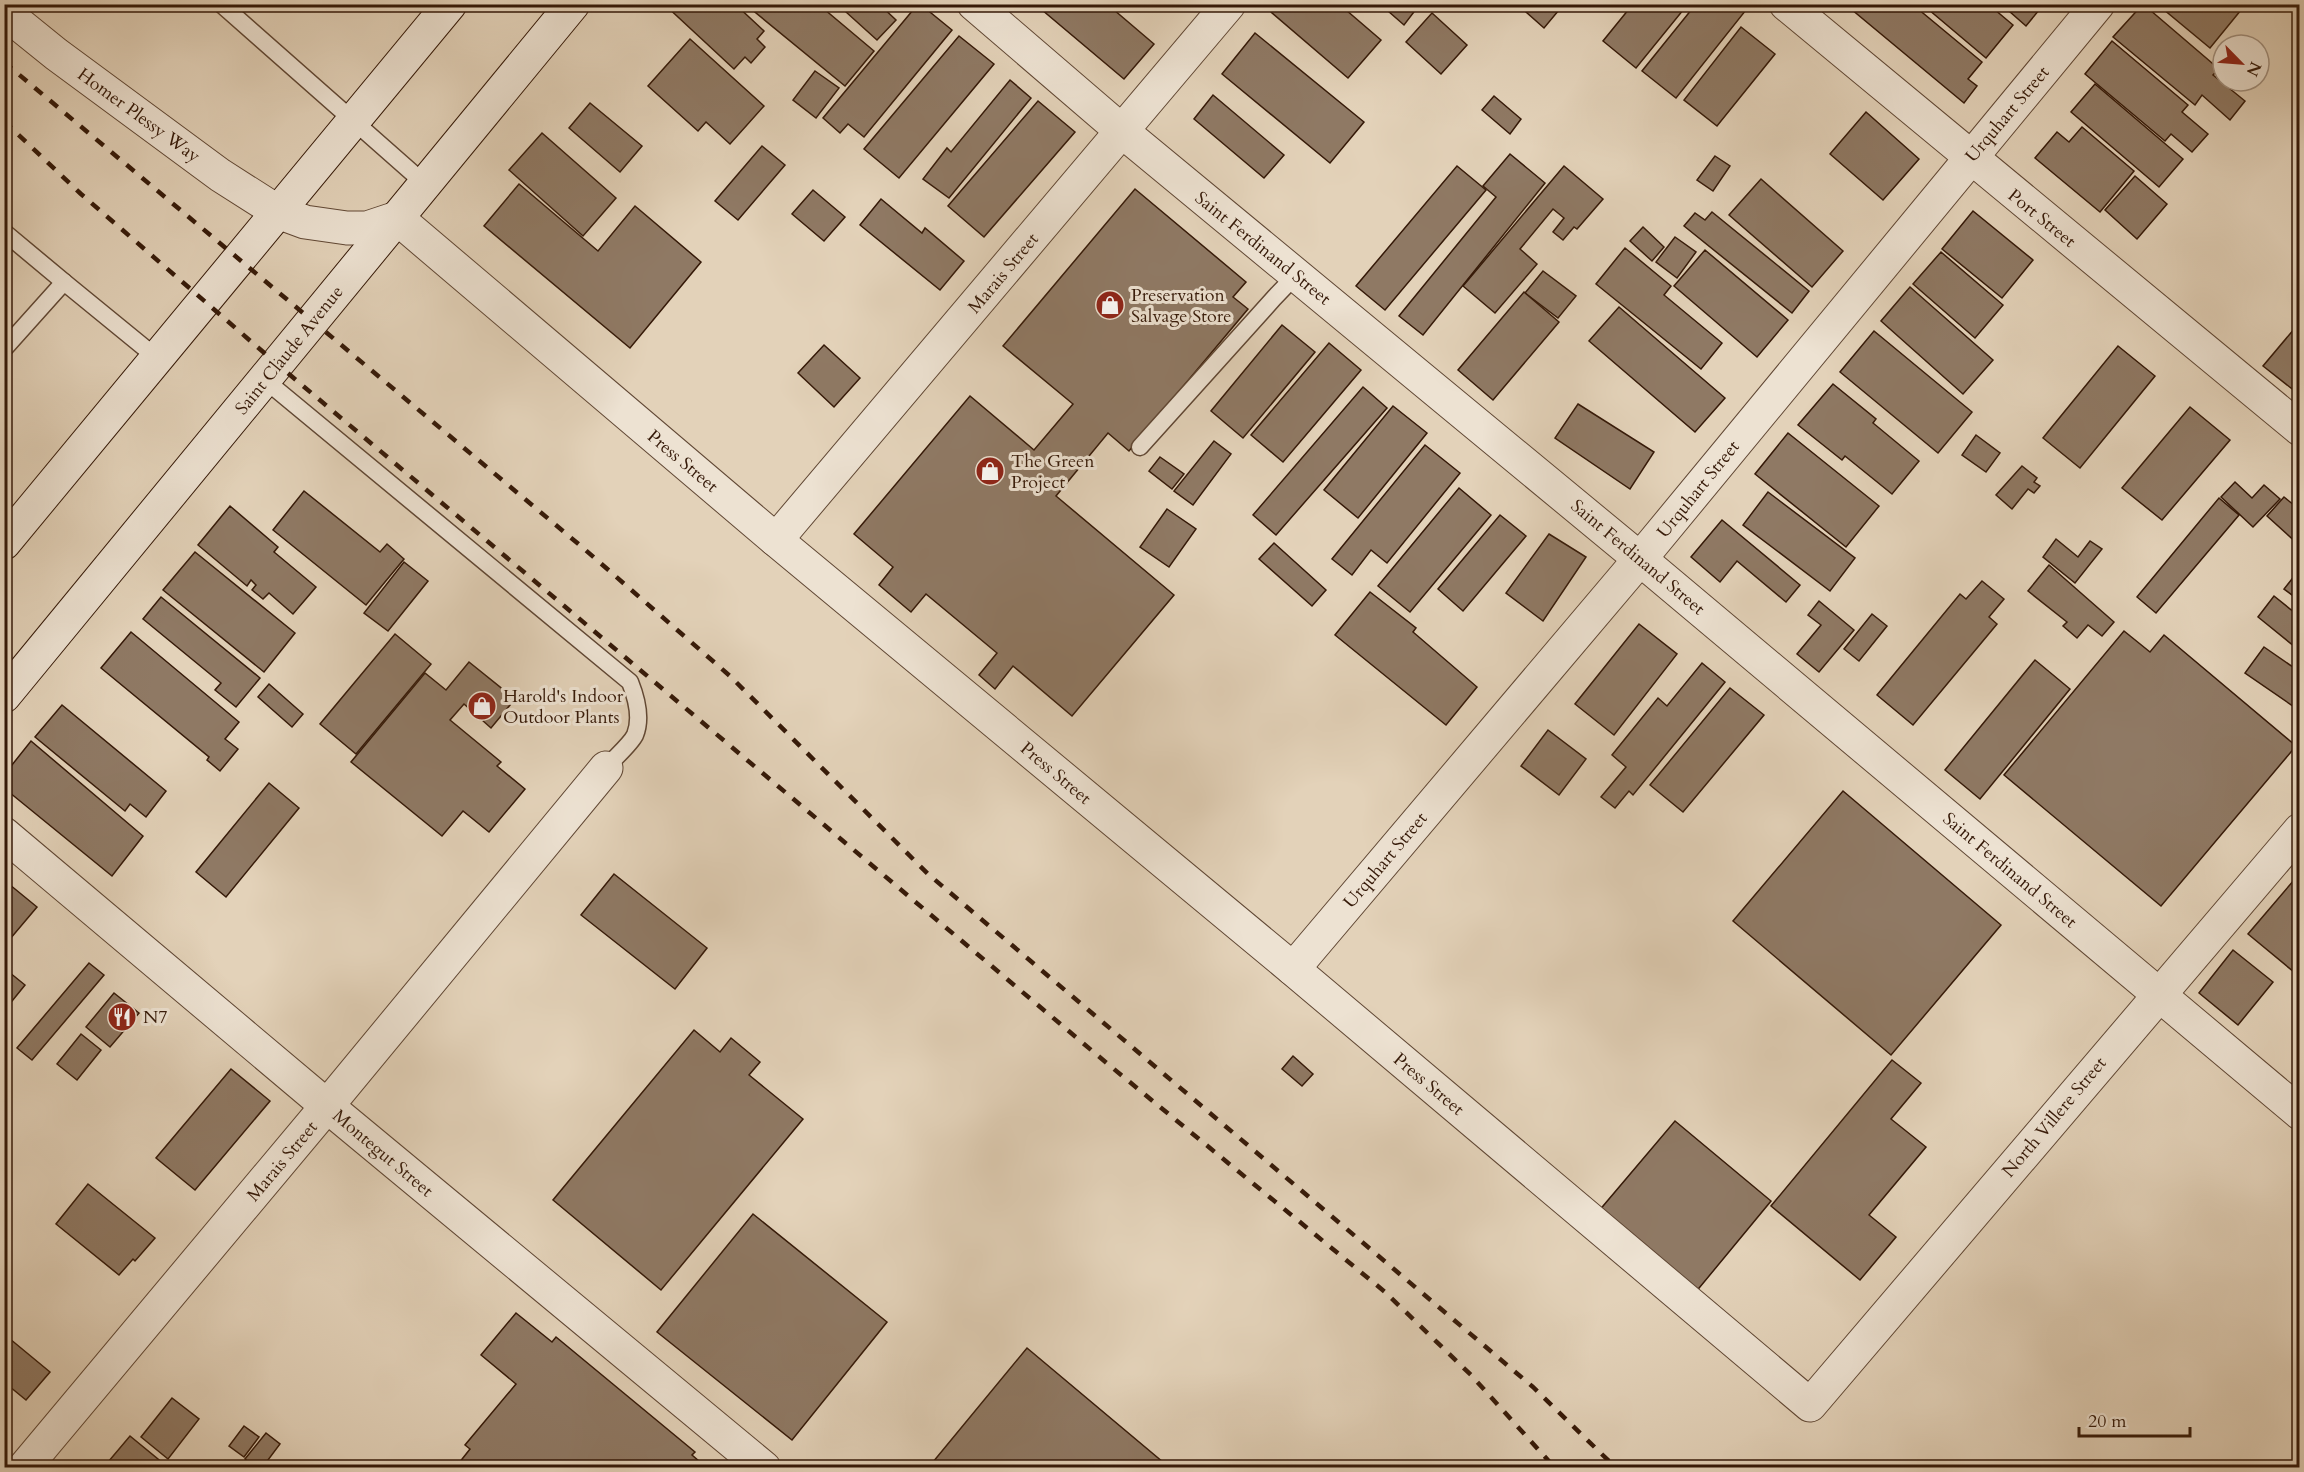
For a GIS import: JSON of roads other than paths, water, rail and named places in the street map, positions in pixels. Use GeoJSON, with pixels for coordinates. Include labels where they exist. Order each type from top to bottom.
{"type":"FeatureCollection","features":[{"type":"Feature","properties":{"kind":"street"},"geometry":{"type":"LineString","coordinates":[[4,543],[450,4]]}},
{"type":"Feature","properties":{"kind":"street","name":"Saint Claude Avenue"},"geometry":{"type":"LineString","coordinates":[[4,696],[573,4]]}},
{"type":"Feature","properties":{"kind":"street","name":"Saint Ferdinand Street"},"geometry":{"type":"LineString","coordinates":[[974,4],[1123,132],[1640,559],[2300,1113]]}},
{"type":"Feature","properties":{"kind":"street","name":"Marais Street"},"geometry":{"type":"LineString","coordinates":[[776,540],[1229,4]]}},
{"type":"Feature","properties":{"kind":"street","name":"Port Street"},"geometry":{"type":"LineString","coordinates":[[1786,4],[2300,429]]}},
{"type":"Feature","properties":{"kind":"street","name":"Urquhart Street"},"geometry":{"type":"LineString","coordinates":[[1293,969],[1640,559],[2098,4]]}},
{"type":"Feature","properties":{"kind":"street","name":"Homer Plessy Way"},"geometry":{"type":"LineString","coordinates":[[15,12],[56,54],[220,175],[278,212]]}},
{"type":"Feature","properties":{"kind":"street"},"geometry":{"type":"LineString","coordinates":[[278,212],[305,222],[346,228],[367,228],[397,218]]}},
{"type":"Feature","properties":{"kind":"street","name":"Press Street"},"geometry":{"type":"LineString","coordinates":[[397,218],[776,540],[1293,969],[1810,1405]]}},
{"type":"Feature","properties":{"kind":"street","name":"Marais Street"},"geometry":{"type":"LineString","coordinates":[[24,1467],[327,1106],[606,768]]}},
{"type":"Feature","properties":{"kind":"street","name":"North Villere Street"},"geometry":{"type":"LineString","coordinates":[[1810,1405],[2300,830]]}},
{"type":"Feature","properties":{"kind":"street","name":"Montegut Street"},"geometry":{"type":"LineString","coordinates":[[4,834],[327,1106],[764,1467]]}},
{"type":"Feature","properties":{"kind":"lane"},"geometry":{"type":"LineString","coordinates":[[221,4],[425,184]]}},
{"type":"Feature","properties":{"kind":"lane"},"geometry":{"type":"LineString","coordinates":[[4,232],[157,358]]}},
{"type":"Feature","properties":{"kind":"lane"},"geometry":{"type":"LineString","coordinates":[[1140,447],[1296,275]]}},
{"type":"Feature","properties":{"kind":"lane"},"geometry":{"type":"LineString","coordinates":[[4,349],[64,282]]}},
{"type":"Feature","properties":{"kind":"lane"},"geometry":{"type":"LineString","coordinates":[[265,380],[630,682],[637,699],[638,719],[635,735],[606,768]]}},
{"type":"Feature","properties":{"kind":"railway"},"geometry":{"type":"LineString","coordinates":[[4,62],[582,547],[730,676],[928,874],[1533,1387],[1616,1468]]}},
{"type":"Feature","properties":{"kind":"railway"},"geometry":{"type":"LineString","coordinates":[[4,121],[81,194],[277,364],[1109,1065],[1385,1292],[1471,1375],[1555,1468]]}},
{"type":"Feature","properties":{"kind":"place","name":"Preservation Salvage Store"},"geometry":{"type":"Point","coordinates":[1110,305]}},
{"type":"Feature","properties":{"kind":"place","name":"The Green Project"},"geometry":{"type":"Point","coordinates":[990,471]}},
{"type":"Feature","properties":{"kind":"place","name":"Harold's Indoor Outdoor Plants"},"geometry":{"type":"Point","coordinates":[482,706]}},
{"type":"Feature","properties":{"kind":"place","name":"N7"},"geometry":{"type":"Point","coordinates":[122,1017]}}]}
